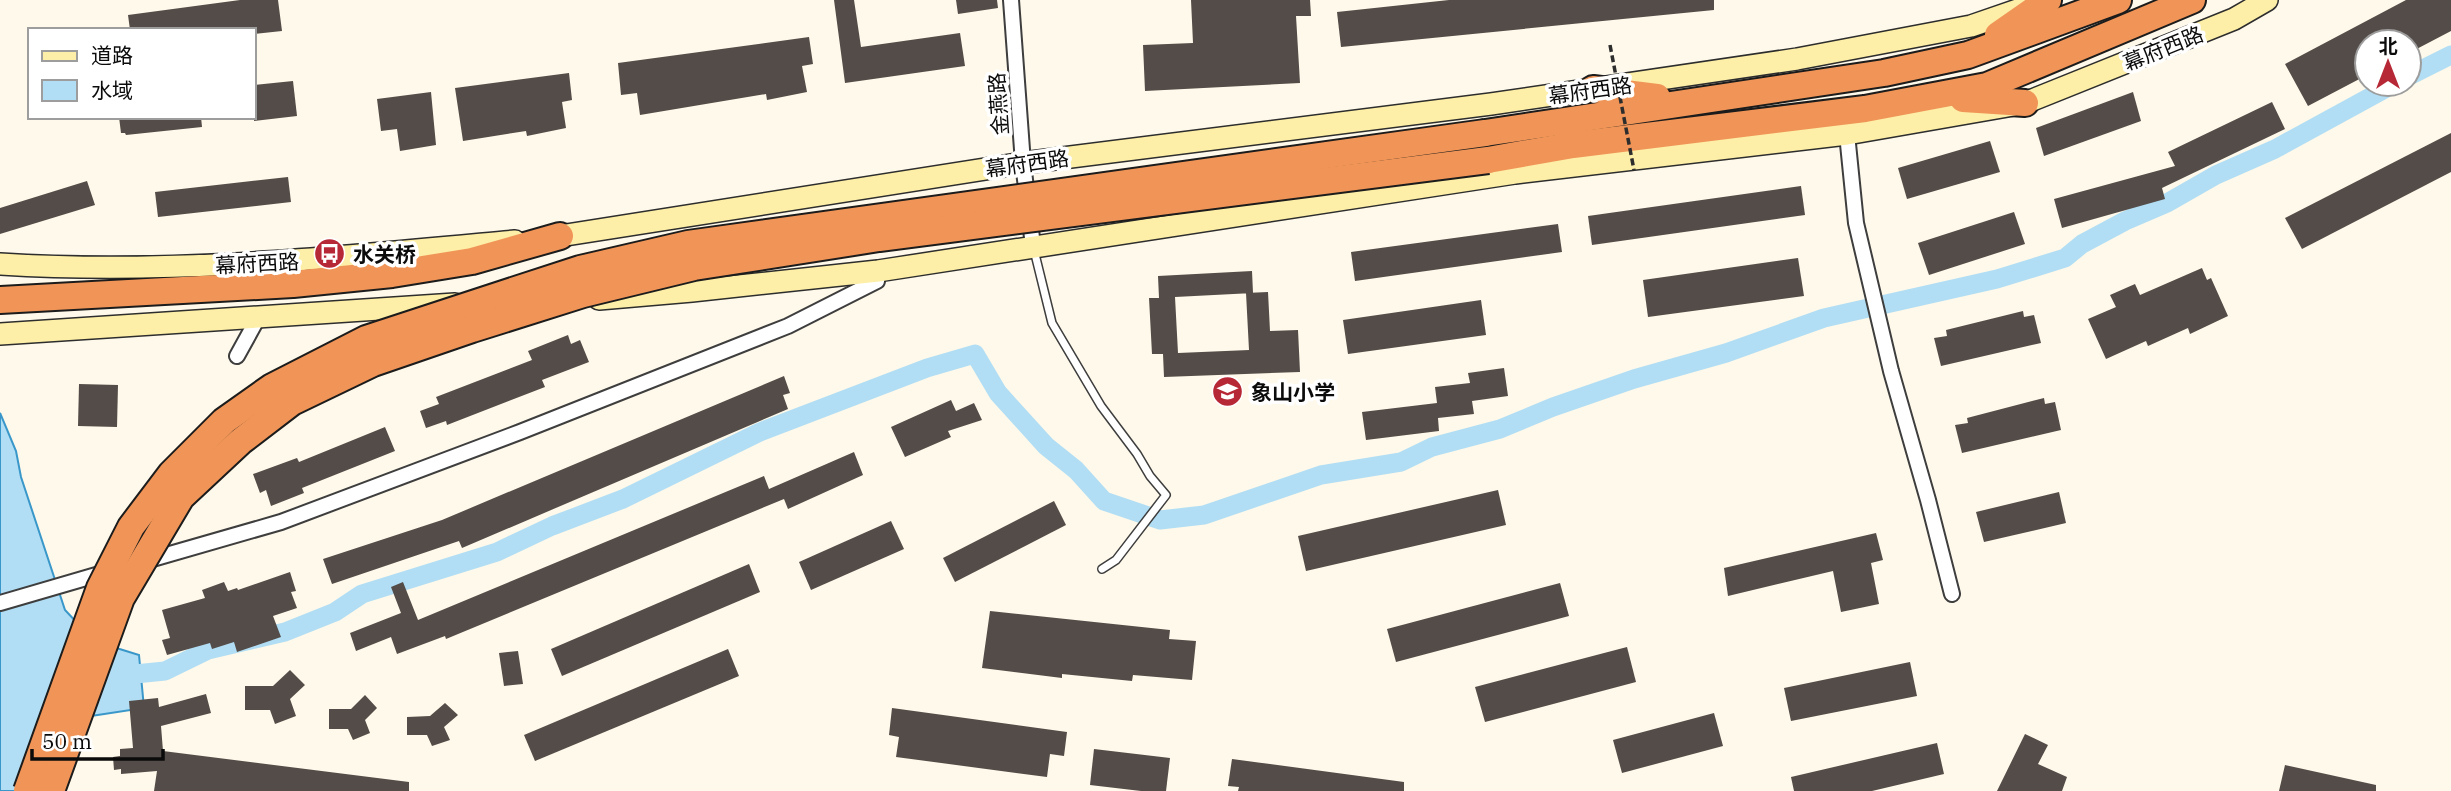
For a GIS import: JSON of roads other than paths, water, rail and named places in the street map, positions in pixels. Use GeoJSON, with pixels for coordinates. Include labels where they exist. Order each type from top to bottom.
{"type":"FeatureCollection","features":[{"type":"Feature","properties":{"kind":"highway"},"geometry":{"type":"LineString","coordinates":[[1968,55],[2048,0]]}},
{"type":"Feature","properties":{"kind":"highway","name":"幕府西路"},"geometry":{"type":"LineString","coordinates":[[27,791],[100,588],[131,527],[171,474],[224,421],[272,387],[366,339],[580,269],[688,244],[1485,133],[1884,74],[1968,55],[2118,0]]}},
{"type":"Feature","properties":{"kind":"highway","name":"幕府西路"},"geometry":{"type":"LineString","coordinates":[[51,791],[121,598],[181,498],[240,441],[292,402],[373,363],[583,294],[694,267],[879,238],[1489,160],[1573,145],[1865,109],[1987,86],[2192,0]]}},
{"type":"Feature","properties":{"kind":"highway"},"geometry":{"type":"LineString","coordinates":[[1593,89],[1690,101]]}},
{"type":"Feature","properties":{"kind":"highway"},"geometry":{"type":"LineString","coordinates":[[1930,96],[2025,103]]}},
{"type":"Feature","properties":{"kind":"highway"},"geometry":{"type":"LineString","coordinates":[[1521,172],[1573,145]]}},
{"type":"Feature","properties":{"kind":"highway"},"geometry":{"type":"LineString","coordinates":[[0,300],[293,284],[392,274],[472,261],[559,236]]}},
{"type":"Feature","properties":{"kind":"main road","name":"幕府西路"},"geometry":{"type":"LineString","coordinates":[[0,264],[75,268],[289,262],[559,236],[1023,163],[1797,60],[1971,26],[2048,0]]}},
{"type":"Feature","properties":{"kind":"main road","name":"幕府西路"},"geometry":{"type":"LineString","coordinates":[[1,334],[452,304],[583,300],[778,282],[878,271],[1521,172],[1847,134],[2025,103],[2234,19],[2267,0]]}},
{"type":"Feature","properties":{"kind":"main road"},"geometry":{"type":"LineString","coordinates":[[1135,149],[1119,180],[1121,197],[1132,215],[1152,228]]}},
{"type":"Feature","properties":{"kind":"main road"},"geometry":{"type":"LineString","coordinates":[[914,180],[931,192],[934,209],[921,225]]}},
{"type":"Feature","properties":{"kind":"main road"},"geometry":{"type":"LineString","coordinates":[[778,282],[804,258],[858,235],[1029,210]]}},
{"type":"Feature","properties":{"kind":"street","name":"金燕路"},"geometry":{"type":"LineString","coordinates":[[1011,0],[1023,163],[1033,246]]}},
{"type":"Feature","properties":{"kind":"street"},"geometry":{"type":"LineString","coordinates":[[1847,134],[1856,223],[1884,343],[1952,594]]}},
{"type":"Feature","properties":{"kind":"street"},"geometry":{"type":"LineString","coordinates":[[0,603],[281,522],[520,432],[788,326],[877,281],[878,271]]}},
{"type":"Feature","properties":{"kind":"street"},"geometry":{"type":"LineString","coordinates":[[237,356],[259,316]]}},
{"type":"Feature","properties":{"kind":"lane"},"geometry":{"type":"LineString","coordinates":[[1033,246],[1052,323],[1101,406],[1166,495],[1116,560],[1102,569]]}},
{"type":"Feature","properties":{"kind":"water"},"geometry":{"type":"Polygon","coordinates":[[[0,413],[16,451],[21,477],[65,610],[94,641],[139,655],[144,708],[52,722],[28,791],[0,791],[0,413]]]}},
{"type":"Feature","properties":{"kind":"waterway"},"geometry":{"type":"LineString","coordinates":[[2423,69],[2451,55]]}},
{"type":"Feature","properties":{"kind":"waterway"},"geometry":{"type":"LineString","coordinates":[[115,676],[165,671],[208,650],[285,632],[335,612],[362,594],[497,552],[552,526],[623,499],[760,432],[927,368],[975,354],[998,393],[1046,446],[1076,470],[1104,501],[1160,520],[1204,515],[1321,475],[1401,462],[1432,447],[1500,429],[1634,379],[1726,353],[1824,318],[1997,279],[2065,258],[2082,244],[2125,221],[2275,149],[2368,98]]}},
{"type":"Feature","properties":{"kind":"place","name":"水关桥"},"geometry":{"type":"Point","coordinates":[330,254]}},
{"type":"Feature","properties":{"kind":"place","name":"象山小学"},"geometry":{"type":"Point","coordinates":[1228,392]}}]}
